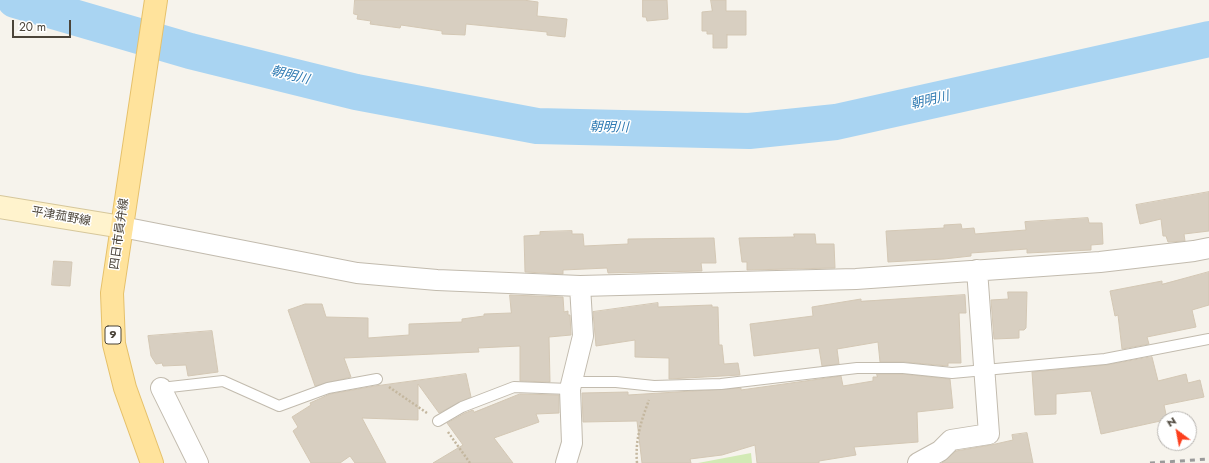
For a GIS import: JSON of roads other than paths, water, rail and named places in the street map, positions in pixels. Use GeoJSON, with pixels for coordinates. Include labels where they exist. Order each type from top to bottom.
{"type":"FeatureCollection","features":[{"type":"Feature","properties":{"kind":"main road","name":"四日市員弁線"},"geometry":{"type":"LineString","coordinates":[[152,463],[125,388],[114,344],[112,293],[156,0]]}},
{"type":"Feature","properties":{"kind":"main road","name":"平津菰野線"},"geometry":{"type":"LineString","coordinates":[[0,207],[122,228]]}},
{"type":"Feature","properties":{"kind":"street"},"geometry":{"type":"LineString","coordinates":[[122,228],[357,273],[437,280],[580,286],[856,279],[1100,262],[1194,252],[1209,248]]}},
{"type":"Feature","properties":{"kind":"street"},"geometry":{"type":"LineString","coordinates":[[918,463],[940,451],[951,440],[989,434],[977,270]]}},
{"type":"Feature","properties":{"kind":"street"},"geometry":{"type":"LineString","coordinates":[[566,463],[572,443],[570,386],[583,336],[580,286]]}},
{"type":"Feature","properties":{"kind":"street"},"geometry":{"type":"LineString","coordinates":[[161,388],[198,463]]}},
{"type":"Feature","properties":{"kind":"lane"},"geometry":{"type":"LineString","coordinates":[[438,421],[462,406],[514,387],[570,386],[616,382],[654,386],[721,384],[856,368],[903,368],[952,373],[1105,359],[1209,339]]}},
{"type":"Feature","properties":{"kind":"lane"},"geometry":{"type":"LineString","coordinates":[[161,388],[223,381],[279,406],[328,388],[377,379]]}},
{"type":"Feature","properties":{"kind":"waterway","name":"朝明川"},"geometry":{"type":"LineString","coordinates":[[15,0],[190,51],[356,92],[537,126],[749,131],[836,122],[1209,39]]}},
{"type":"Feature","properties":{"kind":"railway"},"geometry":{"type":"LineString","coordinates":[[1150,463],[1209,459]]}}]}
